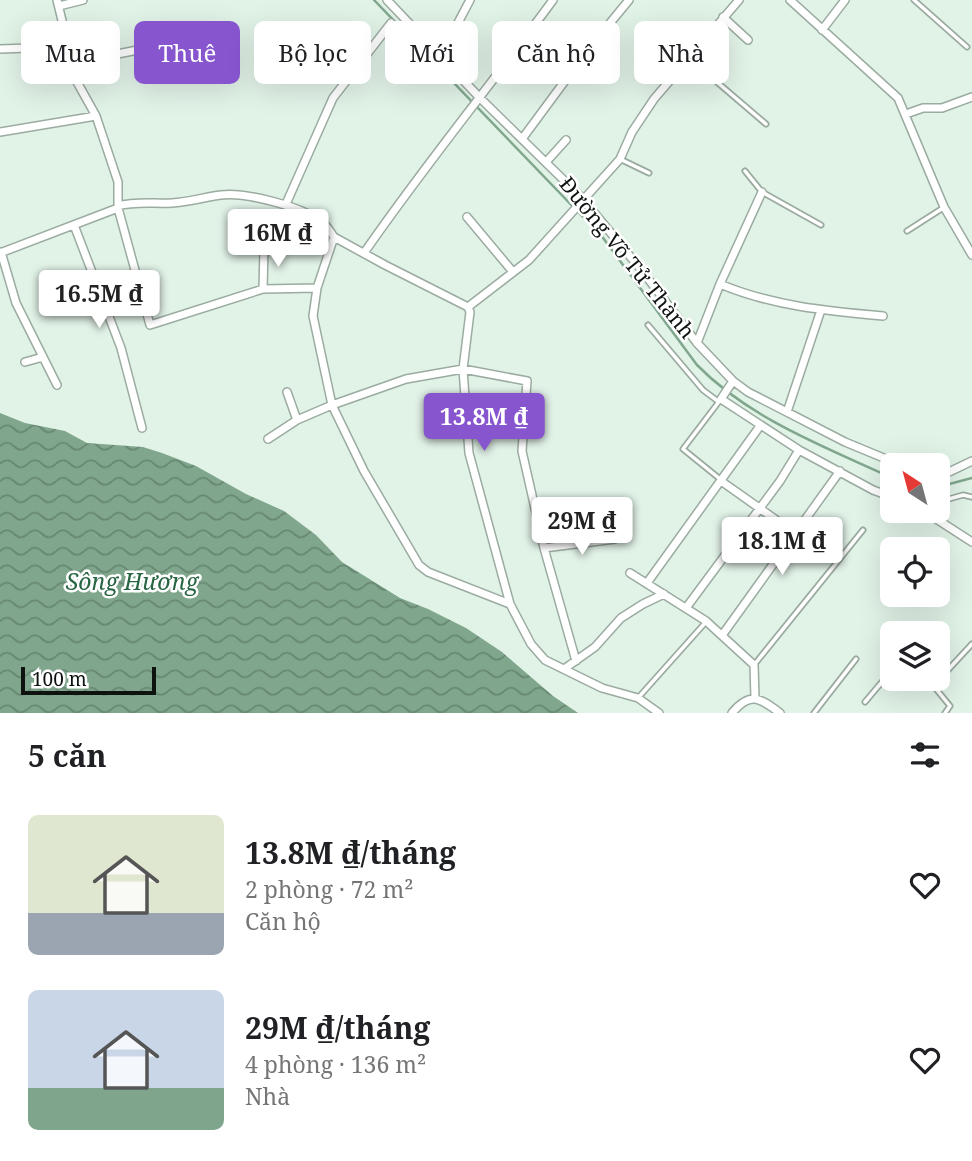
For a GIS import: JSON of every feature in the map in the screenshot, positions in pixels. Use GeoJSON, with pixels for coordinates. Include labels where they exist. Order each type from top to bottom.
{"type":"FeatureCollection","features":[{"type":"Feature","properties":{"kind":"street"},"geometry":{"type":"LineString","coordinates":[[62,21],[58,3],[83,0]]}},
{"type":"Feature","properties":{"kind":"street","name":"Đường Võ Tử Thành"},"geometry":{"type":"LineString","coordinates":[[387,0],[407,21]]}},
{"type":"Feature","properties":{"kind":"street"},"geometry":{"type":"LineString","coordinates":[[396,9],[401,0]]}},
{"type":"Feature","properties":{"kind":"street"},"geometry":{"type":"LineString","coordinates":[[459,21],[470,0]]}},
{"type":"Feature","properties":{"kind":"street"},"geometry":{"type":"LineString","coordinates":[[364,253],[418,176],[480,100],[553,0]]}},
{"type":"Feature","properties":{"kind":"street"},"geometry":{"type":"LineString","coordinates":[[522,139],[587,51],[629,0]]}},
{"type":"Feature","properties":{"kind":"street"},"geometry":{"type":"LineString","coordinates":[[720,21],[738,0]]}},
{"type":"Feature","properties":{"kind":"street"},"geometry":{"type":"LineString","coordinates":[[790,0],[898,98],[944,208],[972,255]]}},
{"type":"Feature","properties":{"kind":"street"},"geometry":{"type":"LineString","coordinates":[[822,30],[845,0]]}},
{"type":"Feature","properties":{"kind":"street"},"geometry":{"type":"LineString","coordinates":[[723,17],[748,40]]}},
{"type":"Feature","properties":{"kind":"street"},"geometry":{"type":"LineString","coordinates":[[286,204],[333,98],[385,31]]}},
{"type":"Feature","properties":{"kind":"street"},"geometry":{"type":"LineString","coordinates":[[0,49],[21,48]]}},
{"type":"Feature","properties":{"kind":"street"},"geometry":{"type":"LineString","coordinates":[[79,84],[96,116],[118,182],[118,207],[150,325],[263,289],[317,288]]}},
{"type":"Feature","properties":{"kind":"street","name":"Đường Võ Tử Thành"},"geometry":{"type":"LineString","coordinates":[[465,84],[547,161],[643,272],[697,343],[733,381],[845,442],[880,456]]}},
{"type":"Feature","properties":{"kind":"street"},"geometry":{"type":"LineString","coordinates":[[468,307],[528,260],[620,159],[632,132],[666,84]]}},
{"type":"Feature","properties":{"kind":"street"},"geometry":{"type":"LineString","coordinates":[[906,114],[923,108],[942,108],[972,97]]}},
{"type":"Feature","properties":{"kind":"street"},"geometry":{"type":"LineString","coordinates":[[0,132],[96,116]]}},
{"type":"Feature","properties":{"kind":"street"},"geometry":{"type":"LineString","coordinates":[[547,161],[566,140]]}},
{"type":"Feature","properties":{"kind":"street"},"geometry":{"type":"LineString","coordinates":[[697,343],[720,284],[762,192]]}},
{"type":"Feature","properties":{"kind":"street"},"geometry":{"type":"LineString","coordinates":[[57,385],[16,303],[1,253],[129,203],[176,202],[224,194],[286,204],[325,224],[334,237],[468,307],[470,312],[463,369],[469,453],[510,604],[536,651],[545,660],[602,688],[638,698],[659,713]]}},
{"type":"Feature","properties":{"kind":"street"},"geometry":{"type":"LineString","coordinates":[[467,217],[513,272]]}},
{"type":"Feature","properties":{"kind":"street"},"geometry":{"type":"LineString","coordinates":[[74,225],[121,348],[142,428]]}},
{"type":"Feature","properties":{"kind":"street"},"geometry":{"type":"LineString","coordinates":[[334,237],[317,288],[313,316],[332,405],[364,471],[423,569],[510,604]]}},
{"type":"Feature","properties":{"kind":"street"},"geometry":{"type":"LineString","coordinates":[[263,289],[264,249]]}},
{"type":"Feature","properties":{"kind":"street"},"geometry":{"type":"LineString","coordinates":[[720,284],[748,296],[821,310],[883,316]]}},
{"type":"Feature","properties":{"kind":"street"},"geometry":{"type":"LineString","coordinates":[[787,412],[821,310]]}},
{"type":"Feature","properties":{"kind":"street"},"geometry":{"type":"LineString","coordinates":[[25,362],[43,357]]}},
{"type":"Feature","properties":{"kind":"street"},"geometry":{"type":"LineString","coordinates":[[268,439],[297,420],[406,379],[463,369],[527,381],[522,452],[544,548],[576,661]]}},
{"type":"Feature","properties":{"kind":"street"},"geometry":{"type":"LineString","coordinates":[[733,381],[720,401],[799,450],[880,492]]}},
{"type":"Feature","properties":{"kind":"street"},"geometry":{"type":"LineString","coordinates":[[287,392],[297,420]]}},
{"type":"Feature","properties":{"kind":"street"},"geometry":{"type":"LineString","coordinates":[[646,583],[760,426]]}},
{"type":"Feature","properties":{"kind":"street"},"geometry":{"type":"LineString","coordinates":[[686,608],[799,450]]}},
{"type":"Feature","properties":{"kind":"street"},"geometry":{"type":"LineString","coordinates":[[950,472],[972,461]]}},
{"type":"Feature","properties":{"kind":"street"},"geometry":{"type":"LineString","coordinates":[[723,634],[840,471]]}},
{"type":"Feature","properties":{"kind":"street"},"geometry":{"type":"LineString","coordinates":[[721,481],[796,534]]}},
{"type":"Feature","properties":{"kind":"street"},"geometry":{"type":"LineString","coordinates":[[943,523],[972,542]]}},
{"type":"Feature","properties":{"kind":"street"},"geometry":{"type":"LineString","coordinates":[[544,548],[615,539]]}},
{"type":"Feature","properties":{"kind":"street"},"geometry":{"type":"LineString","coordinates":[[631,573],[706,621],[754,665],[755,698]]}},
{"type":"Feature","properties":{"kind":"street"},"geometry":{"type":"LineString","coordinates":[[564,669],[595,647],[621,618],[664,594]]}},
{"type":"Feature","properties":{"kind":"street"},"geometry":{"type":"LineString","coordinates":[[732,713],[745,700],[755,698],[766,702],[780,713]]}},
{"type":"Feature","properties":{"kind":"lane"},"geometry":{"type":"LineString","coordinates":[[914,0],[967,47]]}},
{"type":"Feature","properties":{"kind":"lane"},"geometry":{"type":"LineString","coordinates":[[719,84],[766,124]]}},
{"type":"Feature","properties":{"kind":"lane"},"geometry":{"type":"LineString","coordinates":[[620,159],[649,173]]}},
{"type":"Feature","properties":{"kind":"lane"},"geometry":{"type":"LineString","coordinates":[[745,172],[762,192],[821,225]]}},
{"type":"Feature","properties":{"kind":"lane"},"geometry":{"type":"LineString","coordinates":[[907,231],[944,208]]}},
{"type":"Feature","properties":{"kind":"lane"},"geometry":{"type":"LineString","coordinates":[[648,325],[703,390],[720,401],[682,449],[721,481]]}},
{"type":"Feature","properties":{"kind":"lane"},"geometry":{"type":"LineString","coordinates":[[950,499],[963,495],[972,497]]}},
{"type":"Feature","properties":{"kind":"lane"},"geometry":{"type":"LineString","coordinates":[[754,665],[863,530]]}},
{"type":"Feature","properties":{"kind":"lane"},"geometry":{"type":"LineString","coordinates":[[796,534],[838,561]]}},
{"type":"Feature","properties":{"kind":"lane"},"geometry":{"type":"LineString","coordinates":[[638,698],[706,621]]}},
{"type":"Feature","properties":{"kind":"lane"},"geometry":{"type":"LineString","coordinates":[[950,668],[972,644]]}},
{"type":"Feature","properties":{"kind":"lane"},"geometry":{"type":"LineString","coordinates":[[814,713],[856,659]]}},
{"type":"Feature","properties":{"kind":"lane"},"geometry":{"type":"LineString","coordinates":[[865,702],[880,684]]}},
{"type":"Feature","properties":{"kind":"lane"},"geometry":{"type":"LineString","coordinates":[[939,691],[950,706],[947,712]]}},
{"type":"Feature","properties":{"kind":"water","name":"Sông Hương"},"geometry":{"type":"Polygon","coordinates":[[[0,413],[25,423],[65,431],[87,443],[143,447],[162,453],[196,466],[246,494],[284,511],[316,535],[342,562],[400,598],[466,628],[502,652],[553,696],[578,713],[0,713],[0,413]]]}},
{"type":"Feature","properties":{"kind":"waterway"},"geometry":{"type":"LineString","coordinates":[[374,0],[595,227],[697,365],[740,401],[764,416],[880,473]]}},
{"type":"Feature","properties":{"kind":"waterway"},"geometry":{"type":"LineString","coordinates":[[950,484],[972,478]]}}]}
